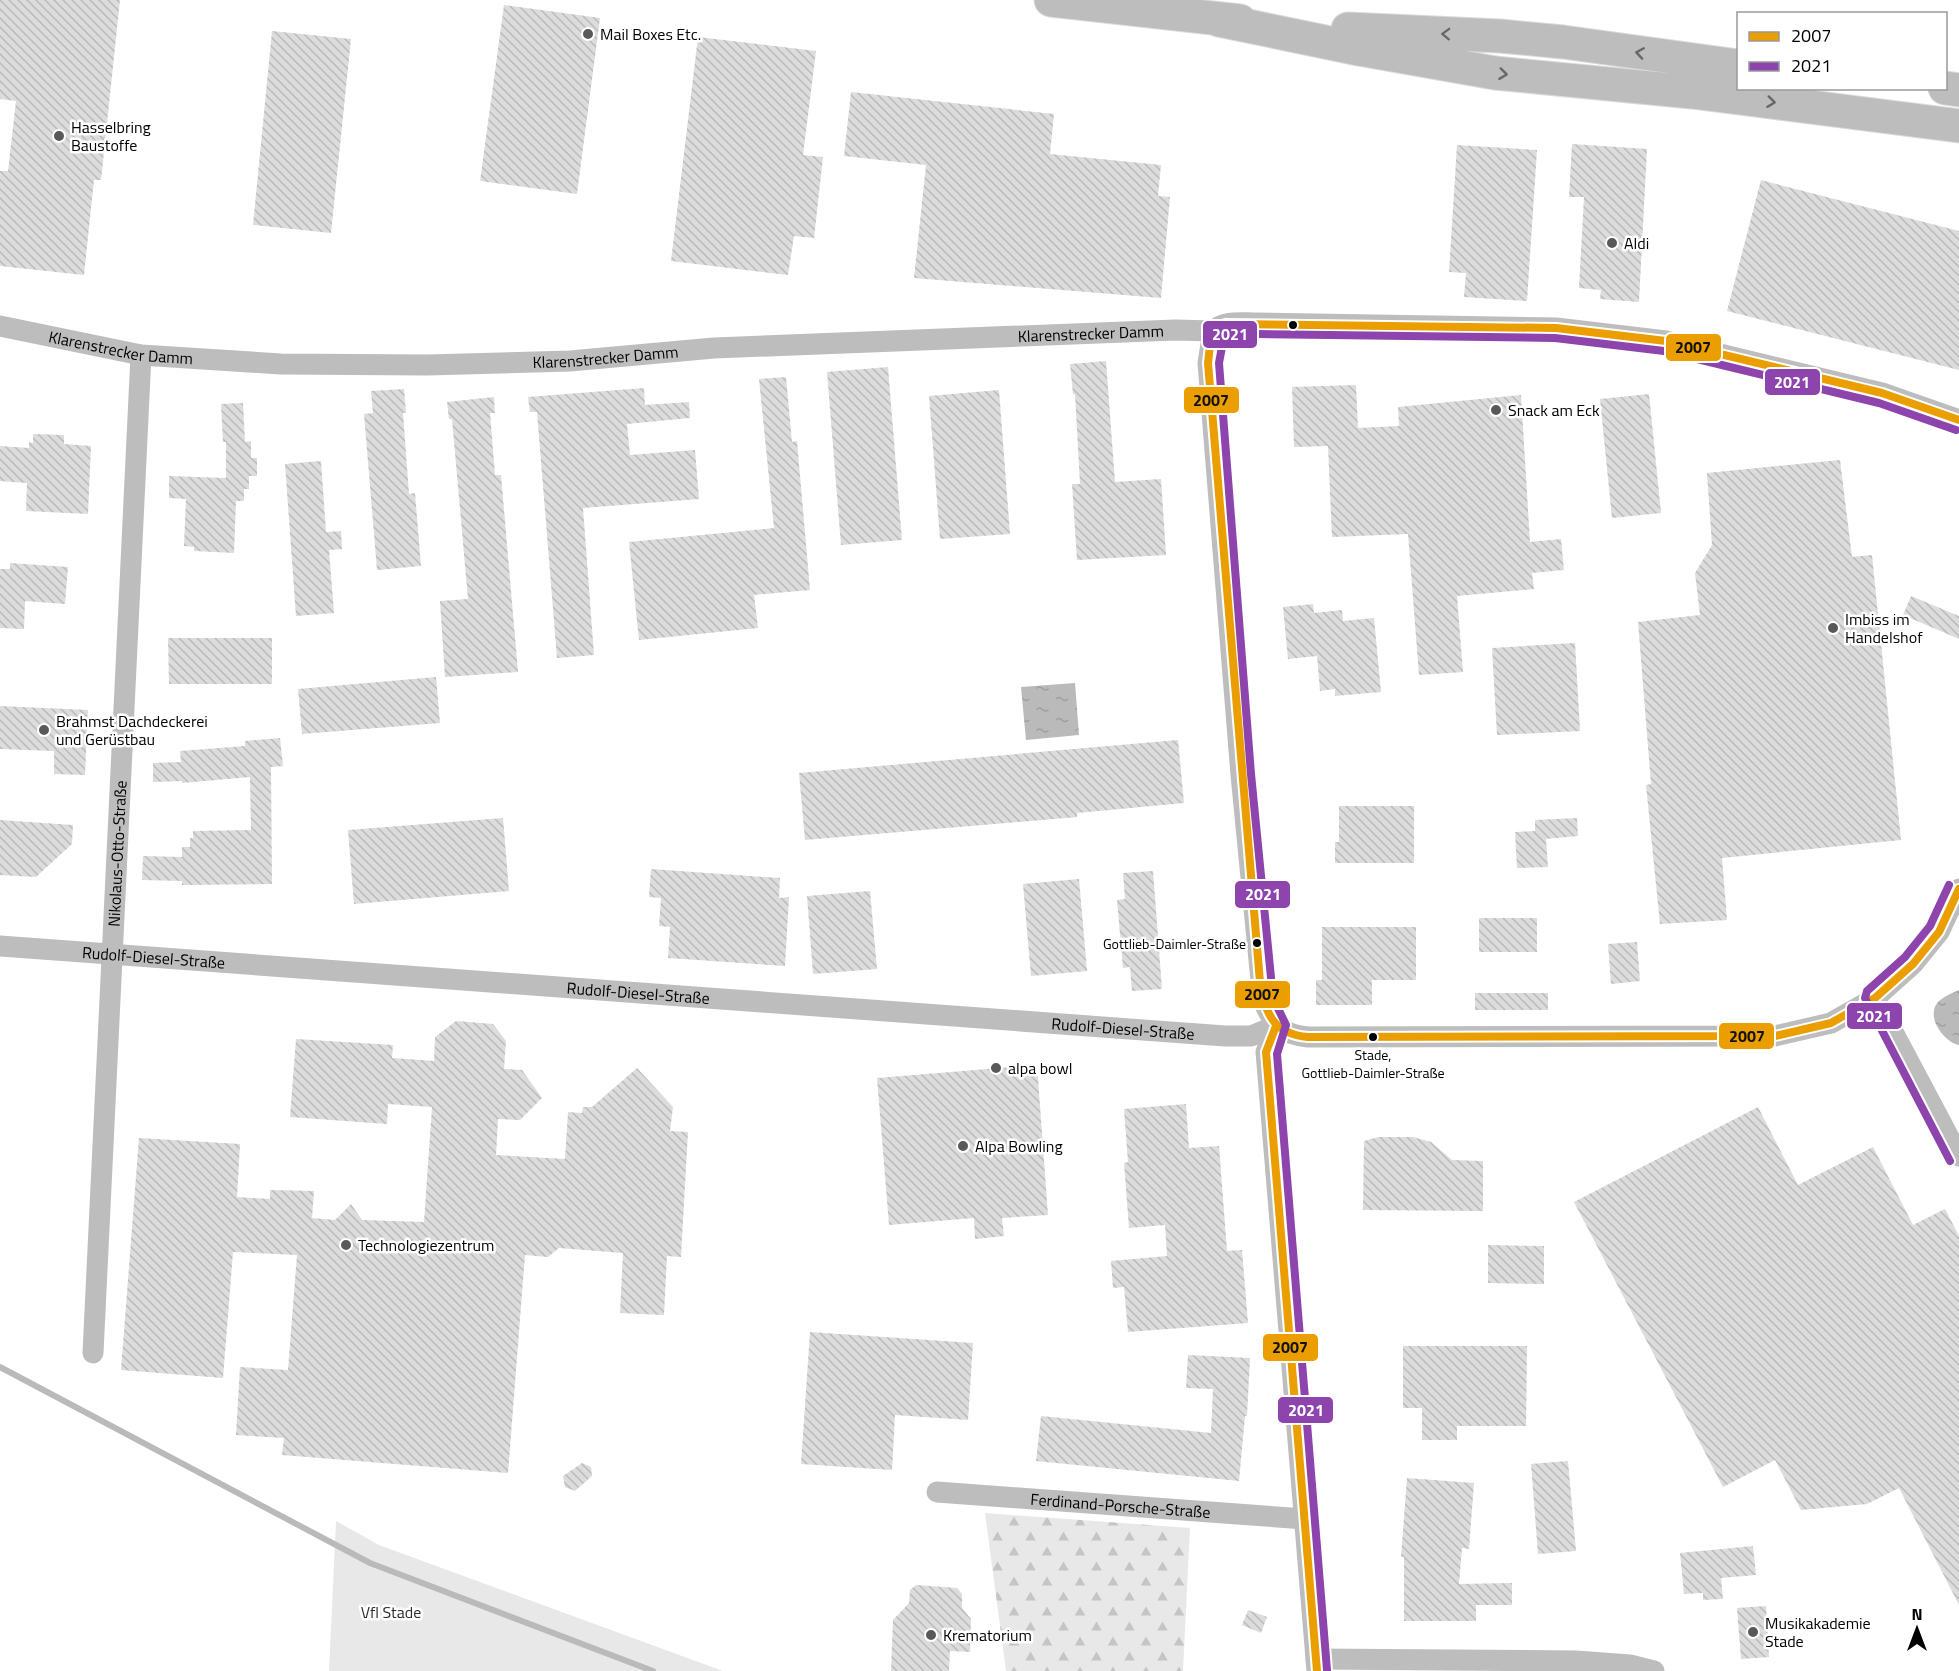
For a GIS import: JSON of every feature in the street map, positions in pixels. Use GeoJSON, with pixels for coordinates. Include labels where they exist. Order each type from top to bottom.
{"type":"FeatureCollection","features":[{"type":"Feature","properties":{"kind":"main road"},"geometry":{"type":"LineString","coordinates":[[1051,0],[1219,20],[1362,30],[1500,36],[1563,42],[1737,66]]}},
{"type":"Feature","properties":{"kind":"main road"},"geometry":{"type":"LineString","coordinates":[[1219,20],[1359,49],[1495,73],[1692,92],[1959,126]]}},
{"type":"Feature","properties":{"kind":"street","name":"Klarenstrecker Damm"},"geometry":{"type":"LineString","coordinates":[[0,326],[141,355],[281,364],[434,365],[570,361],[714,348],[1175,330],[1213,331],[1219,325],[1256,323],[1567,329],[1666,341],[1882,393],[1959,420]]}},
{"type":"Feature","properties":{"kind":"street"},"geometry":{"type":"LineString","coordinates":[[1213,331],[1208,363],[1254,919],[1263,1001],[1276,1026],[1291,1035],[1308,1036],[1775,1036],[1831,1023],[1875,999],[1913,964],[1939,932],[1959,890]]}},
{"type":"Feature","properties":{"kind":"street","name":"Nikolaus-Otto-Straße"},"geometry":{"type":"LineString","coordinates":[[93,1353],[141,355]]}},
{"type":"Feature","properties":{"kind":"street","name":"Rudolf-Diesel-Straße"},"geometry":{"type":"LineString","coordinates":[[0,946],[1225,1036],[1251,1036],[1276,1026]]}},
{"type":"Feature","properties":{"kind":"street"},"geometry":{"type":"LineString","coordinates":[[1875,999],[1959,1156]]}},
{"type":"Feature","properties":{"kind":"street"},"geometry":{"type":"LineString","coordinates":[[1276,1026],[1266,1052],[1317,1665],[1576,1661],[1630,1665],[1654,1671]]}},
{"type":"Feature","properties":{"kind":"street","name":"Ferdinand-Porsche-Straße"},"geometry":{"type":"LineString","coordinates":[[937,1492],[1305,1519]]}},
{"type":"Feature","properties":{"kind":"green space"},"geometry":{"type":"Polygon","coordinates":[[[985,1513],[1190,1528],[1183,1671],[1006,1671],[985,1513]]]}},
{"type":"Feature","properties":{"kind":"green space","name":"Vfl Stade"},"geometry":{"type":"Polygon","coordinates":[[[336,1521],[379,1545],[723,1671],[329,1671],[336,1521]]]}},
{"type":"Feature","properties":{"kind":"water"},"geometry":{"type":"Polygon","coordinates":[[[1075,683],[1079,735],[1026,740],[1021,687],[1075,683]]]}},
{"type":"Feature","properties":{"kind":"water"},"geometry":{"type":"Polygon","coordinates":[[[1959,990],[1959,1045],[1942,1034],[1934,1015],[1938,1002],[1959,990]]]}},
{"type":"Feature","properties":{"kind":"building","name":"Hasselbring Baustoffe"},"geometry":{"type":"Polygon","coordinates":[[[0,0],[120,0],[101,180],[94,180],[84,275],[0,266],[0,171],[8,171],[16,101],[0,99],[0,0]]]}},
{"type":"Feature","properties":{"kind":"building"},"geometry":{"type":"Polygon","coordinates":[[[504,5],[600,18],[577,194],[480,181],[504,5]]]}},
{"type":"Feature","properties":{"kind":"building"},"geometry":{"type":"Polygon","coordinates":[[[272,31],[351,39],[331,233],[253,225],[272,31]]]}},
{"type":"Feature","properties":{"kind":"building"},"geometry":{"type":"Polygon","coordinates":[[[698,37],[816,51],[803,155],[823,157],[814,238],[794,236],[788,275],[671,261],[698,37]]]}},
{"type":"Feature","properties":{"kind":"building"},"geometry":{"type":"Polygon","coordinates":[[[851,92],[1054,114],[1050,154],[1161,165],[1158,196],[1170,197],[1161,298],[914,278],[926,165],[844,156],[851,92]]]}},
{"type":"Feature","properties":{"kind":"building","name":"Aldi"},"geometry":{"type":"Polygon","coordinates":[[[1572,144],[1647,149],[1639,302],[1600,299],[1601,290],[1579,288],[1584,197],[1569,197],[1572,144]]]}},
{"type":"Feature","properties":{"kind":"building"},"geometry":{"type":"Polygon","coordinates":[[[1457,145],[1537,150],[1527,301],[1464,297],[1466,273],[1449,272],[1457,145]]]}},
{"type":"Feature","properties":{"kind":"building"},"geometry":{"type":"Polygon","coordinates":[[[1761,180],[1959,231],[1959,370],[1727,311],[1761,180]]]}},
{"type":"Feature","properties":{"kind":"building"},"geometry":{"type":"Polygon","coordinates":[[[1106,361],[1115,482],[1161,479],[1166,555],[1077,560],[1072,484],[1080,484],[1075,394],[1073,394],[1070,364],[1106,361]]]}},
{"type":"Feature","properties":{"kind":"building"},"geometry":{"type":"Polygon","coordinates":[[[888,367],[902,540],[841,545],[827,372],[888,367]]]}},
{"type":"Feature","properties":{"kind":"building"},"geometry":{"type":"Polygon","coordinates":[[[786,377],[792,442],[797,441],[810,590],[754,595],[758,628],[639,640],[629,542],[774,528],[759,379],[786,377]]]}},
{"type":"Feature","properties":{"kind":"building"},"geometry":{"type":"Polygon","coordinates":[[[1356,385],[1358,428],[1399,426],[1398,407],[1521,395],[1530,542],[1561,539],[1564,570],[1532,573],[1534,589],[1457,596],[1463,672],[1419,675],[1408,534],[1332,537],[1328,446],[1294,447],[1292,387],[1356,385]]]}},
{"type":"Feature","properties":{"kind":"building"},"geometry":{"type":"Polygon","coordinates":[[[644,388],[645,405],[689,402],[690,418],[627,424],[630,455],[695,450],[699,499],[583,508],[594,655],[557,658],[537,412],[530,412],[528,397],[644,388]]]}},
{"type":"Feature","properties":{"kind":"building"},"geometry":{"type":"Polygon","coordinates":[[[404,389],[406,413],[403,413],[409,494],[415,493],[421,566],[377,570],[364,414],[373,413],[371,391],[404,389]]]}},
{"type":"Feature","properties":{"kind":"building"},"geometry":{"type":"Polygon","coordinates":[[[999,390],[1010,534],[940,539],[929,396],[999,390]]]}},
{"type":"Feature","properties":{"kind":"building"},"geometry":{"type":"Polygon","coordinates":[[[1649,394],[1661,513],[1612,518],[1600,399],[1649,394]]]}},
{"type":"Feature","properties":{"kind":"building"},"geometry":{"type":"Polygon","coordinates":[[[494,397],[495,413],[490,413],[495,475],[501,475],[518,672],[445,677],[440,601],[468,599],[452,419],[449,419],[447,402],[494,397]]]}},
{"type":"Feature","properties":{"kind":"building"},"geometry":{"type":"Polygon","coordinates":[[[243,403],[245,442],[251,441],[251,458],[257,458],[257,476],[249,476],[249,489],[244,489],[244,501],[236,501],[234,553],[194,551],[194,547],[184,546],[186,499],[169,498],[169,476],[226,478],[226,442],[223,442],[221,404],[243,403]]]}},
{"type":"Feature","properties":{"kind":"building"},"geometry":{"type":"Polygon","coordinates":[[[33,434],[64,435],[64,444],[91,446],[88,514],[26,511],[27,483],[0,481],[0,446],[29,448],[29,442],[33,443],[33,434]]]}},
{"type":"Feature","properties":{"kind":"building"},"geometry":{"type":"Polygon","coordinates":[[[1840,460],[1852,557],[1872,555],[1901,840],[1722,858],[1727,920],[1660,924],[1646,785],[1651,784],[1638,622],[1700,615],[1695,573],[1712,545],[1707,473],[1840,460]]]}},
{"type":"Feature","properties":{"kind":"building"},"geometry":{"type":"Polygon","coordinates":[[[321,461],[326,532],[341,531],[342,549],[329,550],[334,613],[296,616],[285,464],[321,461]]]}},
{"type":"Feature","properties":{"kind":"building"},"geometry":{"type":"Polygon","coordinates":[[[10,563],[68,567],[65,604],[25,601],[24,629],[0,628],[0,569],[10,569],[10,563]]]}},
{"type":"Feature","properties":{"kind":"building"},"geometry":{"type":"Polygon","coordinates":[[[1911,596],[1959,616],[1959,639],[1903,615],[1911,596]]]}},
{"type":"Feature","properties":{"kind":"building"},"geometry":{"type":"Polygon","coordinates":[[[1313,604],[1314,613],[1342,610],[1343,621],[1374,618],[1381,692],[1335,696],[1335,689],[1320,691],[1317,656],[1288,659],[1283,607],[1313,604]]]}},
{"type":"Feature","properties":{"kind":"building"},"geometry":{"type":"Polygon","coordinates":[[[168,638],[272,638],[272,684],[169,684],[168,638]]]}},
{"type":"Feature","properties":{"kind":"building"},"geometry":{"type":"Polygon","coordinates":[[[1575,643],[1580,731],[1497,735],[1492,648],[1575,643]]]}},
{"type":"Feature","properties":{"kind":"building"},"geometry":{"type":"Polygon","coordinates":[[[436,677],[440,723],[302,734],[298,689],[436,677]]]}},
{"type":"Feature","properties":{"kind":"building","name":"Brahmst Dachdeckerei und Gerüstbau"},"geometry":{"type":"Polygon","coordinates":[[[0,706],[88,710],[85,775],[54,774],[54,751],[0,749],[0,706]]]}},
{"type":"Feature","properties":{"kind":"building"},"geometry":{"type":"Polygon","coordinates":[[[280,738],[283,766],[271,767],[272,884],[182,885],[182,881],[142,880],[143,856],[182,857],[182,847],[190,847],[193,831],[251,830],[250,777],[182,783],[182,781],[153,782],[153,763],[181,762],[180,751],[245,746],[245,741],[280,738]]]}},
{"type":"Feature","properties":{"kind":"building"},"geometry":{"type":"Polygon","coordinates":[[[1178,740],[1184,803],[1077,813],[1077,817],[805,840],[799,773],[1178,740]]]}},
{"type":"Feature","properties":{"kind":"building"},"geometry":{"type":"Polygon","coordinates":[[[1339,806],[1414,806],[1414,863],[1335,863],[1335,842],[1339,842],[1339,806]]]}},
{"type":"Feature","properties":{"kind":"building"},"geometry":{"type":"Polygon","coordinates":[[[503,818],[509,891],[354,904],[348,830],[503,818]]]}},
{"type":"Feature","properties":{"kind":"building"},"geometry":{"type":"Polygon","coordinates":[[[1577,818],[1578,836],[1546,839],[1548,867],[1517,868],[1515,832],[1535,831],[1535,820],[1577,818]]]}},
{"type":"Feature","properties":{"kind":"building"},"geometry":{"type":"Polygon","coordinates":[[[0,820],[73,825],[72,844],[36,877],[0,875],[0,820]]]}},
{"type":"Feature","properties":{"kind":"building"},"geometry":{"type":"Polygon","coordinates":[[[651,869],[780,878],[779,898],[789,897],[785,966],[668,958],[670,927],[659,926],[661,898],[649,897],[651,869]]]}},
{"type":"Feature","properties":{"kind":"building"},"geometry":{"type":"Polygon","coordinates":[[[1153,871],[1162,989],[1132,991],[1130,967],[1123,968],[1117,900],[1125,899],[1123,873],[1153,871]]]}},
{"type":"Feature","properties":{"kind":"building"},"geometry":{"type":"Polygon","coordinates":[[[1079,879],[1087,971],[1031,976],[1023,884],[1079,879]]]}},
{"type":"Feature","properties":{"kind":"building"},"geometry":{"type":"Polygon","coordinates":[[[870,891],[877,969],[813,974],[807,896],[870,891]]]}},
{"type":"Feature","properties":{"kind":"building"},"geometry":{"type":"Polygon","coordinates":[[[1479,918],[1537,918],[1537,952],[1479,952],[1479,918]]]}},
{"type":"Feature","properties":{"kind":"building"},"geometry":{"type":"Polygon","coordinates":[[[1322,927],[1416,927],[1416,980],[1372,980],[1372,1005],[1316,1005],[1316,980],[1322,980],[1322,927]]]}},
{"type":"Feature","properties":{"kind":"building"},"geometry":{"type":"Polygon","coordinates":[[[1637,942],[1640,981],[1611,984],[1608,944],[1637,942]]]}},
{"type":"Feature","properties":{"kind":"building"},"geometry":{"type":"Polygon","coordinates":[[[1475,993],[1548,993],[1548,1010],[1475,1010],[1475,993]]]}},
{"type":"Feature","properties":{"kind":"building","name":"Technologiezentrum"},"geometry":{"type":"Polygon","coordinates":[[[456,1021],[493,1024],[506,1041],[504,1069],[522,1070],[542,1098],[520,1120],[498,1119],[496,1155],[565,1159],[568,1112],[582,1113],[583,1107],[592,1107],[637,1068],[673,1107],[670,1131],[688,1132],[681,1257],[667,1256],[664,1315],[620,1313],[623,1253],[559,1248],[548,1257],[525,1255],[508,1473],[282,1455],[284,1438],[236,1435],[240,1367],[288,1370],[297,1255],[233,1252],[223,1378],[121,1370],[139,1138],[240,1144],[237,1197],[270,1199],[270,1190],[314,1191],[312,1218],[335,1220],[351,1204],[362,1220],[424,1222],[432,1107],[388,1104],[387,1124],[290,1117],[296,1039],[393,1045],[392,1058],[434,1061],[435,1037],[456,1021]]]}},
{"type":"Feature","properties":{"kind":"building","name":"Alpa Bowling"},"geometry":{"type":"Polygon","coordinates":[[[1037,1065],[1048,1215],[1002,1218],[1004,1236],[975,1239],[974,1218],[889,1225],[877,1078],[1037,1065]]]}},
{"type":"Feature","properties":{"kind":"building"},"geometry":{"type":"Polygon","coordinates":[[[1186,1104],[1189,1148],[1219,1146],[1227,1251],[1242,1250],[1248,1323],[1128,1332],[1124,1287],[1113,1288],[1111,1261],[1167,1256],[1165,1225],[1129,1228],[1124,1163],[1128,1162],[1124,1109],[1186,1104]]]}},
{"type":"Feature","properties":{"kind":"building"},"geometry":{"type":"Polygon","coordinates":[[[1758,1107],[1798,1185],[1873,1147],[1913,1225],[1945,1209],[1959,1236],[1959,1605],[1899,1488],[1867,1504],[1801,1510],[1775,1460],[1723,1487],[1574,1202],[1758,1107]]]}},
{"type":"Feature","properties":{"kind":"building"},"geometry":{"type":"Polygon","coordinates":[[[1378,1137],[1413,1137],[1431,1142],[1452,1160],[1483,1161],[1483,1211],[1363,1210],[1364,1141],[1378,1137]]]}},
{"type":"Feature","properties":{"kind":"building"},"geometry":{"type":"Polygon","coordinates":[[[1488,1245],[1544,1246],[1544,1284],[1488,1283],[1488,1245]]]}},
{"type":"Feature","properties":{"kind":"building"},"geometry":{"type":"Polygon","coordinates":[[[810,1332],[973,1343],[968,1420],[895,1415],[892,1470],[801,1464],[810,1332]]]}},
{"type":"Feature","properties":{"kind":"building"},"geometry":{"type":"Polygon","coordinates":[[[1403,1346],[1527,1346],[1526,1426],[1457,1426],[1457,1440],[1422,1440],[1422,1408],[1403,1408],[1403,1346]]]}},
{"type":"Feature","properties":{"kind":"building"},"geometry":{"type":"Polygon","coordinates":[[[1188,1355],[1250,1358],[1247,1416],[1245,1416],[1239,1481],[1036,1461],[1041,1416],[1211,1433],[1213,1389],[1186,1388],[1188,1355]]]}},
{"type":"Feature","properties":{"kind":"building"},"geometry":{"type":"Polygon","coordinates":[[[1568,1461],[1576,1551],[1538,1554],[1531,1464],[1568,1461]]]}},
{"type":"Feature","properties":{"kind":"building"},"geometry":{"type":"Polygon","coordinates":[[[582,1463],[591,1467],[592,1476],[575,1491],[565,1487],[563,1476],[582,1463]]]}},
{"type":"Feature","properties":{"kind":"building"},"geometry":{"type":"Polygon","coordinates":[[[1407,1478],[1474,1483],[1469,1549],[1462,1548],[1459,1584],[1512,1583],[1512,1605],[1476,1605],[1476,1621],[1404,1621],[1404,1557],[1401,1557],[1407,1478]]]}},
{"type":"Feature","properties":{"kind":"building"},"geometry":{"type":"Polygon","coordinates":[[[1753,1546],[1756,1575],[1721,1578],[1723,1599],[1703,1600],[1703,1593],[1684,1594],[1680,1553],[1753,1546]]]}},
{"type":"Feature","properties":{"kind":"building","name":"Krematorium"},"geometry":{"type":"Polygon","coordinates":[[[916,1585],[957,1588],[962,1594],[962,1608],[971,1619],[970,1652],[950,1651],[949,1671],[891,1671],[893,1620],[909,1603],[910,1590],[916,1585]]]}},
{"type":"Feature","properties":{"kind":"building","name":"Musikakademie Stade"},"geometry":{"type":"Polygon","coordinates":[[[1766,1606],[1769,1657],[1741,1659],[1737,1608],[1766,1606]]]}},
{"type":"Feature","properties":{"kind":"building"},"geometry":{"type":"Polygon","coordinates":[[[1248,1610],[1267,1617],[1261,1633],[1242,1625],[1248,1610]]]}},
{"type":"Feature","properties":{"kind":"waterway"},"geometry":{"type":"LineString","coordinates":[[0,1367],[370,1563],[653,1671]]}},
{"type":"Feature","properties":{"kind":"transit line","name":"2007"},"geometry":{"type":"LineString","coordinates":[[1959,420],[1882,393],[1666,341],[1556,328],[1225,324],[1213,335],[1208,363],[1260,982],[1268,1012],[1286,1032],[1308,1037],[1775,1036],[1831,1023],[1875,998],[1913,964],[1939,932],[1959,889]]}},
{"type":"Feature","properties":{"kind":"transit line","name":"2021"},"geometry":{"type":"LineString","coordinates":[[1327,1670],[1277,1054],[1286,1025],[1273,998],[1251,774],[1219,363],[1224,336],[1256,334],[1555,338],[1664,351],[1879,403],[1956,430]]}},
{"type":"Feature","properties":{"kind":"transit line","name":"2021"},"geometry":{"type":"LineString","coordinates":[[1949,885],[1930,926],[1905,957],[1867,991],[1865,998],[1950,1161]]}},
{"type":"Feature","properties":{"kind":"transit line","name":"2007"},"geometry":{"type":"LineString","coordinates":[[1276,1026],[1266,1052],[1317,1671]]}},
{"type":"Feature","properties":{"kind":"place","name":"Mail Boxes Etc."},"geometry":{"type":"Point","coordinates":[588,34]}},
{"type":"Feature","properties":{"kind":"place","name":"Hasselbring Baustoffe"},"geometry":{"type":"Point","coordinates":[59,136]}},
{"type":"Feature","properties":{"kind":"place","name":"Aldi"},"geometry":{"type":"Point","coordinates":[1612,243]}},
{"type":"Feature","properties":{"kind":"place","name":"Snack am Eck"},"geometry":{"type":"Point","coordinates":[1496,410]}},
{"type":"Feature","properties":{"kind":"place","name":"Imbiss im Handelshof"},"geometry":{"type":"Point","coordinates":[1833,628]}},
{"type":"Feature","properties":{"kind":"place","name":"Brahmst Dachdeckerei und Gerüstbau"},"geometry":{"type":"Point","coordinates":[44,730]}},
{"type":"Feature","properties":{"kind":"place","name":"Gottlieb-Daimler-Straße"},"geometry":{"type":"Point","coordinates":[1257,943]}},
{"type":"Feature","properties":{"kind":"place","name":"Stade, Gottlieb-Daimler-Straße"},"geometry":{"type":"Point","coordinates":[1373,1037]}},
{"type":"Feature","properties":{"kind":"place","name":"alpa bowl"},"geometry":{"type":"Point","coordinates":[996,1068]}},
{"type":"Feature","properties":{"kind":"place","name":"Alpa Bowling"},"geometry":{"type":"Point","coordinates":[963,1146]}},
{"type":"Feature","properties":{"kind":"place","name":"Technologiezentrum"},"geometry":{"type":"Point","coordinates":[346,1245]}},
{"type":"Feature","properties":{"kind":"place","name":"Musikakademie Stade"},"geometry":{"type":"Point","coordinates":[1753,1632]}},
{"type":"Feature","properties":{"kind":"place","name":"Krematorium"},"geometry":{"type":"Point","coordinates":[931,1635]}}]}
